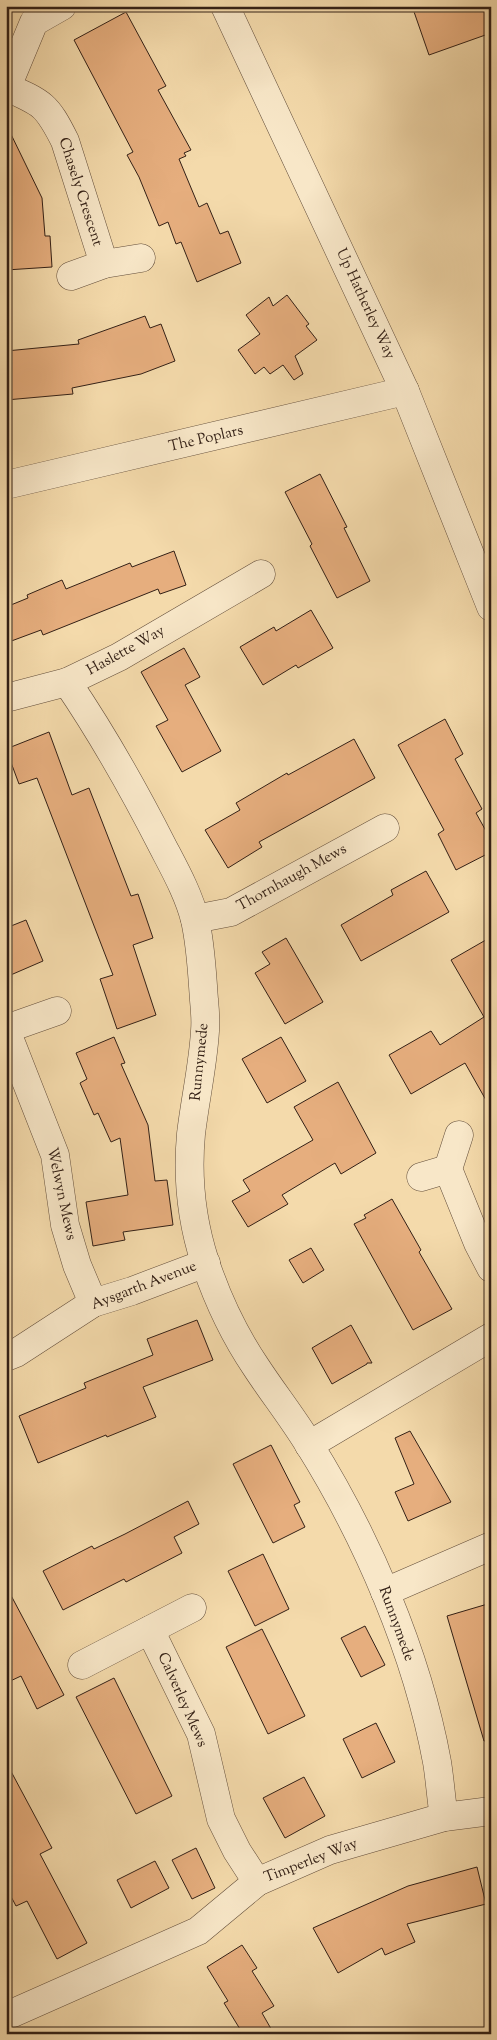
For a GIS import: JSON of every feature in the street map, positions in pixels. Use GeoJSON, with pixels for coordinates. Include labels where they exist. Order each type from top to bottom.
{"type":"FeatureCollection","features":[{"type":"Feature","properties":{"kind":"street","name":"Chasely Crescent"},"geometry":{"type":"LineString","coordinates":[[62,6],[34,22],[7,87],[35,99],[48,110],[57,125],[65,141],[104,264]]}},
{"type":"Feature","properties":{"kind":"street","name":"Up Hatherley Way"},"geometry":{"type":"LineString","coordinates":[[226,6],[405,390],[491,608]]}},
{"type":"Feature","properties":{"kind":"street","name":"Chasely Crescent"},"geometry":{"type":"LineString","coordinates":[[71,276],[104,264],[142,258]]}},
{"type":"Feature","properties":{"kind":"street","name":"The Poplars"},"geometry":{"type":"LineString","coordinates":[[6,485],[405,390]]}},
{"type":"Feature","properties":{"kind":"street","name":"Haslette Way"},"geometry":{"type":"LineString","coordinates":[[6,698],[66,682],[119,657],[243,575]]}},
{"type":"Feature","properties":{"kind":"street","name":"Runnymede"},"geometry":{"type":"LineString","coordinates":[[66,682],[94,722],[134,789],[178,877],[195,919],[202,972],[206,1029],[191,1136],[190,1168],[193,1209],[206,1263],[236,1333],[255,1366],[309,1444],[340,1498],[385,1592],[423,1703],[437,1762],[444,1817]]}},
{"type":"Feature","properties":{"kind":"street","name":"Thornhaugh Mews"},"geometry":{"type":"LineString","coordinates":[[195,919],[231,912],[385,828]]}},
{"type":"Feature","properties":{"kind":"street","name":"Welwyn Mews"},"geometry":{"type":"LineString","coordinates":[[56,1011],[6,1030],[55,1155],[64,1225],[77,1265],[93,1303]]}},
{"type":"Feature","properties":{"kind":"street"},"geometry":{"type":"LineString","coordinates":[[459,1135],[448,1169],[478,1243],[491,1268]]}},
{"type":"Feature","properties":{"kind":"street"},"geometry":{"type":"LineString","coordinates":[[421,1177],[448,1169]]}},
{"type":"Feature","properties":{"kind":"street","name":"Aysgarth Avenue"},"geometry":{"type":"LineString","coordinates":[[6,1357],[16,1353],[93,1303],[132,1291],[206,1263]]}},
{"type":"Feature","properties":{"kind":"street"},"geometry":{"type":"LineString","coordinates":[[309,1444],[491,1337]]}},
{"type":"Feature","properties":{"kind":"street"},"geometry":{"type":"LineString","coordinates":[[385,1592],[491,1546]]}},
{"type":"Feature","properties":{"kind":"street"},"geometry":{"type":"LineString","coordinates":[[82,1665],[192,1608]]}},
{"type":"Feature","properties":{"kind":"street","name":"Calverley Mews"},"geometry":{"type":"LineString","coordinates":[[150,1630],[200,1734],[221,1819],[237,1851],[257,1882]]}},
{"type":"Feature","properties":{"kind":"street","name":"Timperley Way"},"geometry":{"type":"LineString","coordinates":[[13,2014],[198,1931],[257,1882],[330,1850],[444,1817],[491,1811]]}},
{"type":"Feature","properties":{"kind":"building"},"geometry":{"type":"Polygon","coordinates":[[[412,6],[485,6],[491,23],[491,33],[429,55],[412,6]]]}},
{"type":"Feature","properties":{"kind":"building"},"geometry":{"type":"Polygon","coordinates":[[[126,12],[166,86],[158,90],[191,150],[184,153],[186,156],[179,159],[199,207],[207,203],[220,234],[228,231],[241,263],[197,282],[181,242],[176,244],[168,222],[159,226],[139,177],[127,155],[133,152],[74,40],[126,12]]]}},
{"type":"Feature","properties":{"kind":"building"},"geometry":{"type":"Polygon","coordinates":[[[6,124],[42,198],[45,236],[50,236],[52,267],[6,270],[6,124]]]}},
{"type":"Feature","properties":{"kind":"building"},"geometry":{"type":"Polygon","coordinates":[[[287,295],[309,324],[306,326],[317,340],[295,356],[303,374],[294,380],[283,365],[270,374],[264,367],[255,374],[238,350],[260,334],[246,315],[269,297],[273,306],[287,295]]]}},
{"type":"Feature","properties":{"kind":"building"},"geometry":{"type":"Polygon","coordinates":[[[145,316],[150,328],[161,324],[175,361],[141,374],[72,388],[73,394],[6,400],[6,351],[79,344],[78,340],[145,316]]]}},
{"type":"Feature","properties":{"kind":"building"},"geometry":{"type":"Polygon","coordinates":[[[320,474],[347,527],[344,528],[370,581],[337,598],[285,492],[320,474]]]}},
{"type":"Feature","properties":{"kind":"building"},"geometry":{"type":"Polygon","coordinates":[[[174,551],[186,585],[160,594],[158,589],[43,635],[41,630],[6,643],[6,607],[28,598],[27,595],[62,580],[66,589],[130,563],[132,567],[174,551]]]}},
{"type":"Feature","properties":{"kind":"building"},"geometry":{"type":"Polygon","coordinates":[[[311,610],[333,648],[298,668],[296,665],[263,685],[240,647],[274,627],[276,631],[311,610]]]}},
{"type":"Feature","properties":{"kind":"building"},"geometry":{"type":"Polygon","coordinates":[[[184,648],[200,677],[185,685],[221,751],[182,772],[156,726],[168,720],[141,672],[184,648]]]}},
{"type":"Feature","properties":{"kind":"building"},"geometry":{"type":"Polygon","coordinates":[[[445,719],[463,754],[455,759],[482,809],[476,813],[491,840],[491,852],[456,870],[438,834],[444,830],[398,745],[445,719]]]}},
{"type":"Feature","properties":{"kind":"building"},"geometry":{"type":"Polygon","coordinates":[[[49,732],[72,795],[89,788],[131,896],[138,894],[153,938],[133,945],[156,1015],[117,1029],[100,979],[113,975],[37,778],[19,784],[6,749],[49,732]]]}},
{"type":"Feature","properties":{"kind":"building"},"geometry":{"type":"Polygon","coordinates":[[[354,739],[375,778],[259,842],[262,847],[228,868],[205,830],[240,810],[236,803],[287,773],[288,775],[354,739]]]}},
{"type":"Feature","properties":{"kind":"building"},"geometry":{"type":"Polygon","coordinates":[[[426,871],[449,912],[361,961],[341,925],[393,895],[391,890],[426,871]]]}},
{"type":"Feature","properties":{"kind":"building"},"geometry":{"type":"Polygon","coordinates":[[[26,920],[43,961],[6,977],[6,928],[26,920]]]}},
{"type":"Feature","properties":{"kind":"building"},"geometry":{"type":"Polygon","coordinates":[[[491,937],[491,1109],[465,1063],[411,1094],[389,1055],[431,1031],[440,1045],[484,1017],[451,960],[491,937]]]}},
{"type":"Feature","properties":{"kind":"building"},"geometry":{"type":"Polygon","coordinates":[[[286,938],[323,1002],[285,1024],[255,973],[270,964],[262,952],[286,938]]]}},
{"type":"Feature","properties":{"kind":"building"},"geometry":{"type":"Polygon","coordinates":[[[114,1037],[125,1063],[121,1064],[148,1125],[155,1181],[167,1180],[173,1225],[123,1232],[125,1240],[93,1246],[86,1202],[128,1195],[120,1138],[111,1142],[98,1113],[94,1115],[80,1083],[87,1079],[76,1053],[114,1037]]]}},
{"type":"Feature","properties":{"kind":"building"},"geometry":{"type":"Polygon","coordinates":[[[281,1037],[306,1081],[267,1103],[242,1059],[281,1037]]]}},
{"type":"Feature","properties":{"kind":"building"},"geometry":{"type":"Polygon","coordinates":[[[338,1082],[376,1153],[341,1174],[335,1163],[282,1195],[288,1204],[248,1227],[232,1201],[250,1191],[243,1180],[313,1140],[294,1107],[338,1082]]]}},
{"type":"Feature","properties":{"kind":"building"},"geometry":{"type":"Polygon","coordinates":[[[392,1199],[421,1250],[419,1252],[452,1309],[413,1330],[354,1224],[366,1218],[364,1215],[392,1199]]]}},
{"type":"Feature","properties":{"kind":"building"},"geometry":{"type":"Polygon","coordinates":[[[311,1248],[324,1270],[303,1283],[289,1260],[311,1248]]]}},
{"type":"Feature","properties":{"kind":"building"},"geometry":{"type":"Polygon","coordinates":[[[197,1320],[213,1360],[143,1387],[156,1417],[38,1463],[19,1416],[86,1388],[84,1383],[153,1355],[147,1339],[197,1320]]]}},
{"type":"Feature","properties":{"kind":"building"},"geometry":{"type":"Polygon","coordinates":[[[351,1325],[372,1363],[367,1363],[332,1384],[312,1348],[351,1325]]]}},
{"type":"Feature","properties":{"kind":"building"},"geometry":{"type":"Polygon","coordinates":[[[410,1431],[451,1502],[408,1521],[395,1492],[414,1484],[395,1438],[410,1431]]]}},
{"type":"Feature","properties":{"kind":"building"},"geometry":{"type":"Polygon","coordinates":[[[271,1445],[300,1502],[294,1505],[305,1527],[273,1543],[233,1464],[271,1445]]]}},
{"type":"Feature","properties":{"kind":"building"},"geometry":{"type":"Polygon","coordinates":[[[188,1501],[199,1524],[174,1537],[182,1553],[126,1582],[124,1579],[63,1610],[43,1571],[92,1546],[94,1549],[188,1501]]]}},
{"type":"Feature","properties":{"kind":"building"},"geometry":{"type":"Polygon","coordinates":[[[263,1554],[289,1609],[255,1626],[228,1571],[263,1554]]]}},
{"type":"Feature","properties":{"kind":"building"},"geometry":{"type":"Polygon","coordinates":[[[6,1586],[64,1695],[37,1709],[21,1676],[6,1683],[6,1586]]]}},
{"type":"Feature","properties":{"kind":"building"},"geometry":{"type":"Polygon","coordinates":[[[491,1603],[491,1740],[484,1741],[447,1616],[491,1603]]]}},
{"type":"Feature","properties":{"kind":"building"},"geometry":{"type":"Polygon","coordinates":[[[365,1626],[385,1665],[361,1677],[341,1638],[365,1626]]]}},
{"type":"Feature","properties":{"kind":"building"},"geometry":{"type":"Polygon","coordinates":[[[262,1629],[305,1716],[268,1734],[226,1647],[262,1629]]]}},
{"type":"Feature","properties":{"kind":"building"},"geometry":{"type":"Polygon","coordinates":[[[114,1678],[172,1796],[136,1814],[76,1697],[114,1678]]]}},
{"type":"Feature","properties":{"kind":"building"},"geometry":{"type":"Polygon","coordinates":[[[376,1723],[395,1762],[362,1778],[343,1739],[376,1723]]]}},
{"type":"Feature","properties":{"kind":"building"},"geometry":{"type":"Polygon","coordinates":[[[6,1762],[52,1848],[40,1854],[87,1943],[57,1959],[27,1901],[16,1906],[6,1887],[6,1762]]]}},
{"type":"Feature","properties":{"kind":"building"},"geometry":{"type":"Polygon","coordinates":[[[304,1777],[325,1816],[285,1838],[263,1798],[304,1777]]]}},
{"type":"Feature","properties":{"kind":"building"},"geometry":{"type":"Polygon","coordinates":[[[196,1848],[215,1888],[192,1899],[172,1860],[196,1848]]]}},
{"type":"Feature","properties":{"kind":"building"},"geometry":{"type":"Polygon","coordinates":[[[155,1861],[169,1888],[131,1908],[117,1880],[155,1861]]]}},
{"type":"Feature","properties":{"kind":"building"},"geometry":{"type":"Polygon","coordinates":[[[477,1867],[486,1904],[407,1924],[415,1942],[385,1955],[382,1948],[338,1973],[313,1928],[408,1886],[477,1867]]]}},
{"type":"Feature","properties":{"kind":"building"},"geometry":{"type":"Polygon","coordinates":[[[242,1945],[257,1968],[252,1971],[274,2006],[262,2013],[274,2034],[243,2034],[224,2003],[228,2001],[207,1967],[242,1945]]]}}]}
